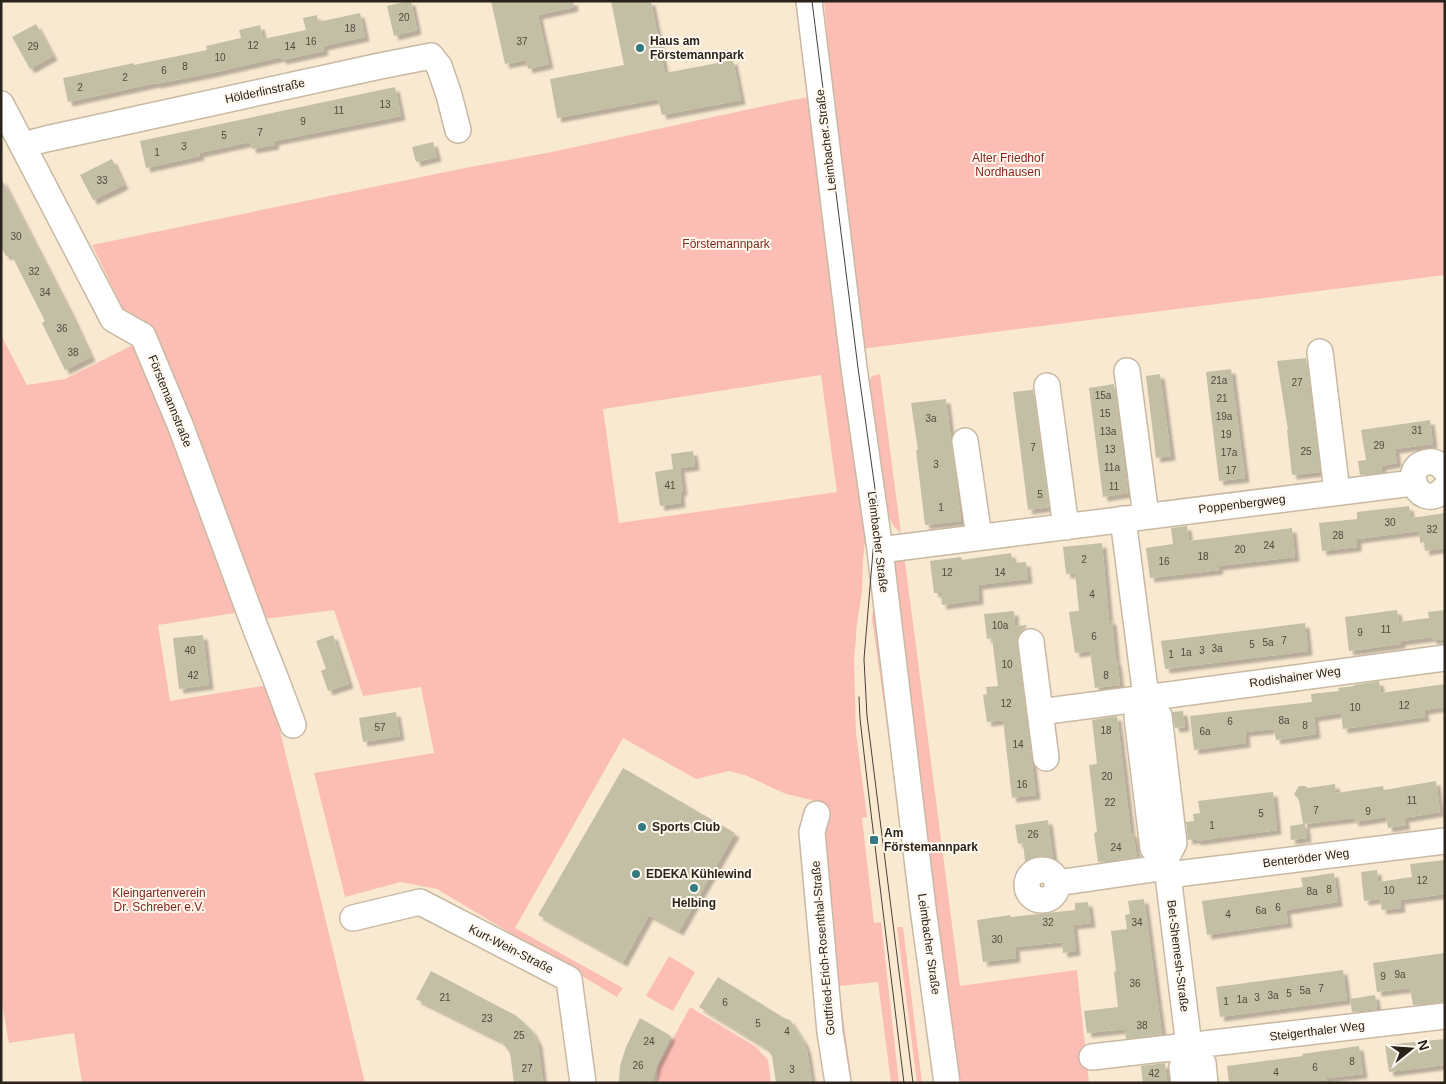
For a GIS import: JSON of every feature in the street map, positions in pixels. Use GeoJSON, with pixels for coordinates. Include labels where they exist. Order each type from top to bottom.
{"type":"FeatureCollection","features":[{"type":"Feature","properties":{"kind":"street","name":"Leimbacher Straße"},"geometry":{"type":"LineString","coordinates":[[809,1],[854,368],[880,550],[947,1083]]}},
{"type":"Feature","properties":{"kind":"street","name":"Hölderlinstraße"},"geometry":{"type":"LineString","coordinates":[[23,145],[56,136],[431,56],[439,66],[458,130]]}},
{"type":"Feature","properties":{"kind":"street","name":"Förstemannstraße"},"geometry":{"type":"LineString","coordinates":[[1,104],[112,319],[143,336],[182,427],[254,627],[293,725]]}},
{"type":"Feature","properties":{"kind":"street"},"geometry":{"type":"LineString","coordinates":[[1320,352],[1337,492]]}},
{"type":"Feature","properties":{"kind":"street"},"geometry":{"type":"LineString","coordinates":[[1126,371],[1135,518]]}},
{"type":"Feature","properties":{"kind":"street"},"geometry":{"type":"LineString","coordinates":[[1048,386],[1066,527]]}},
{"type":"Feature","properties":{"kind":"street"},"geometry":{"type":"LineString","coordinates":[[965,441],[979,538]]}},
{"type":"Feature","properties":{"kind":"street"},"geometry":{"type":"LineString","coordinates":[[1445,470],[1432,462],[1421,464],[1414,473],[1413,483],[1416,489],[1425,495],[1436,495],[1445,488]]}},
{"type":"Feature","properties":{"kind":"street","name":"Poppenbergweg"},"geometry":{"type":"LineString","coordinates":[[880,550],[1413,483]]}},
{"type":"Feature","properties":{"kind":"street","name":"Bet-Shemesh-Straße"},"geometry":{"type":"LineString","coordinates":[[1135,518],[1146,697],[1159,716],[1174,843],[1167,867],[1190,1046],[1182,1067],[1184,1083]]}},
{"type":"Feature","properties":{"kind":"street"},"geometry":{"type":"LineString","coordinates":[[1031,642],[1046,758]]}},
{"type":"Feature","properties":{"kind":"street","name":"Rodishainer Weg"},"geometry":{"type":"LineString","coordinates":[[1146,697],[1445,658]]}},
{"type":"Feature","properties":{"kind":"street"},"geometry":{"type":"LineString","coordinates":[[1040,712],[1146,697]]}},
{"type":"Feature","properties":{"kind":"street","name":"Gottfried-Erich-Rosenthal-Straße"},"geometry":{"type":"LineString","coordinates":[[817,814],[812,832],[830,1032],[838,1083]]}},
{"type":"Feature","properties":{"kind":"street","name":"Benteröder Weg"},"geometry":{"type":"LineString","coordinates":[[1167,867],[1445,840]]}},
{"type":"Feature","properties":{"kind":"street"},"geometry":{"type":"LineString","coordinates":[[1057,883],[1167,867]]}},
{"type":"Feature","properties":{"kind":"street","name":"Kurt-Wein-Straße"},"geometry":{"type":"LineString","coordinates":[[353,918],[420,902],[569,978],[583,1083]]}},
{"type":"Feature","properties":{"kind":"street","name":"Steigerthaler Weg"},"geometry":{"type":"LineString","coordinates":[[1190,1046],[1445,1016]]}},
{"type":"Feature","properties":{"kind":"street"},"geometry":{"type":"LineString","coordinates":[[1092,1057],[1190,1046]]}},
{"type":"Feature","properties":{"kind":"street","name":"Bet-Shemesh-Straße"},"geometry":{"type":"LineString","coordinates":[[1190,1046],[1203,1064],[1205,1083]]}},
{"type":"Feature","properties":{"kind":"green space"},"geometry":{"type":"Polygon","coordinates":[[[824,1],[1445,1],[1445,275],[844,352],[867,523],[862,592],[854,660],[856,733],[867,817],[862,818],[874,923],[881,922],[899,1083],[891,1083],[878,982],[839,986],[852,1083],[847,1083],[833,987],[816,801],[786,794],[745,775],[729,771],[696,779],[623,738],[515,928],[623,988],[617,997],[437,889],[401,882],[345,897],[314,773],[434,753],[421,687],[363,696],[334,610],[265,619],[260,609],[158,625],[170,701],[269,685],[365,1083],[82,1083],[74,1033],[9,1043],[1,998],[1,335],[27,385],[65,379],[139,342],[92,245],[470,167],[547,153],[792,100],[833,94],[824,1]],[[821,375],[603,409],[619,523],[837,492],[821,375]]]}},
{"type":"Feature","properties":{"kind":"green space"},"geometry":{"type":"Polygon","coordinates":[[[880,374],[901,533],[891,522],[886,499],[881,500],[867,385],[872,376],[880,374]]]}},
{"type":"Feature","properties":{"kind":"green space"},"geometry":{"type":"Polygon","coordinates":[[[904,554],[960,986],[1077,970],[1089,1083],[955,1083],[891,570],[896,559],[904,554]]]}},
{"type":"Feature","properties":{"kind":"green space"},"geometry":{"type":"Polygon","coordinates":[[[877,582],[912,903],[910,903],[872,618],[877,582]]]}},
{"type":"Feature","properties":{"kind":"green space"},"geometry":{"type":"Polygon","coordinates":[[[897,927],[903,927],[922,1083],[917,1083],[897,927]]]}},
{"type":"Feature","properties":{"kind":"green space"},"geometry":{"type":"Polygon","coordinates":[[[669,956],[695,972],[673,1011],[646,996],[669,956]]]}},
{"type":"Feature","properties":{"kind":"green space"},"geometry":{"type":"Polygon","coordinates":[[[690,1007],[756,1047],[768,1060],[771,1083],[657,1083],[658,1067],[690,1007]]]}},
{"type":"Feature","properties":{"kind":"building"},"geometry":{"type":"Polygon","coordinates":[[[411,1],[417,30],[394,36],[387,6],[411,1]]]}},
{"type":"Feature","properties":{"kind":"building"},"geometry":{"type":"Polygon","coordinates":[[[491,1],[573,1],[574,7],[538,15],[549,64],[528,69],[526,60],[505,64],[491,1]]]}},
{"type":"Feature","properties":{"kind":"building","name":"Haus am Förstemannpark"},"geometry":{"type":"Polygon","coordinates":[[[611,1],[651,1],[665,73],[733,60],[741,100],[662,115],[658,99],[557,118],[550,79],[624,65],[611,1]]]}},
{"type":"Feature","properties":{"kind":"building"},"geometry":{"type":"Polygon","coordinates":[[[360,13],[365,37],[323,46],[324,51],[282,60],[281,57],[68,102],[63,78],[207,50],[206,46],[241,38],[239,30],[260,25],[263,39],[306,30],[303,18],[317,15],[318,22],[360,13]]]}},
{"type":"Feature","properties":{"kind":"building"},"geometry":{"type":"Polygon","coordinates":[[[36,24],[53,56],[30,69],[12,37],[36,24]]]}},
{"type":"Feature","properties":{"kind":"building"},"geometry":{"type":"Polygon","coordinates":[[[395,87],[401,116],[274,141],[275,145],[252,149],[250,142],[199,153],[200,156],[146,168],[140,141],[395,87]]]}},
{"type":"Feature","properties":{"kind":"building"},"geometry":{"type":"Polygon","coordinates":[[[433,142],[437,157],[416,162],[412,147],[433,142]]]}},
{"type":"Feature","properties":{"kind":"building"},"geometry":{"type":"Polygon","coordinates":[[[112,159],[124,185],[93,200],[80,175],[112,159]]]}},
{"type":"Feature","properties":{"kind":"building"},"geometry":{"type":"Polygon","coordinates":[[[1,178],[91,357],[65,370],[42,323],[45,321],[11,254],[6,256],[1,247],[1,178]]]}},
{"type":"Feature","properties":{"kind":"building"},"geometry":{"type":"Polygon","coordinates":[[[1306,358],[1320,472],[1292,475],[1288,430],[1277,361],[1306,358]]]}},
{"type":"Feature","properties":{"kind":"building"},"geometry":{"type":"Polygon","coordinates":[[[1231,369],[1245,478],[1219,481],[1206,372],[1231,369]]]}},
{"type":"Feature","properties":{"kind":"building"},"geometry":{"type":"Polygon","coordinates":[[[1160,374],[1171,456],[1156,458],[1146,376],[1160,374]]]}},
{"type":"Feature","properties":{"kind":"building"},"geometry":{"type":"Polygon","coordinates":[[[1114,384],[1128,493],[1103,497],[1089,388],[1114,384]]]}},
{"type":"Feature","properties":{"kind":"building"},"geometry":{"type":"Polygon","coordinates":[[[1033,390],[1049,507],[1028,510],[1013,392],[1033,390]]]}},
{"type":"Feature","properties":{"kind":"building"},"geometry":{"type":"Polygon","coordinates":[[[946,399],[961,521],[925,525],[916,450],[918,450],[911,403],[946,399]]]}},
{"type":"Feature","properties":{"kind":"building"},"geometry":{"type":"Polygon","coordinates":[[[1430,420],[1433,444],[1395,449],[1397,463],[1381,466],[1382,472],[1360,475],[1358,461],[1366,460],[1361,430],[1430,420]]]}},
{"type":"Feature","properties":{"kind":"building"},"geometry":{"type":"Polygon","coordinates":[[[693,451],[695,466],[680,468],[683,491],[680,492],[681,503],[660,506],[655,472],[673,469],[671,454],[693,451]]]}},
{"type":"Feature","properties":{"kind":"building"},"geometry":{"type":"Polygon","coordinates":[[[1409,506],[1411,518],[1445,513],[1445,548],[1425,551],[1424,542],[1420,543],[1419,531],[1357,539],[1357,547],[1322,551],[1319,523],[1357,519],[1357,512],[1409,506]]]}},
{"type":"Feature","properties":{"kind":"building"},"geometry":{"type":"Polygon","coordinates":[[[1187,526],[1189,541],[1292,528],[1295,557],[1218,566],[1219,570],[1150,578],[1146,548],[1173,544],[1171,528],[1187,526]]]}},
{"type":"Feature","properties":{"kind":"building"},"geometry":{"type":"Polygon","coordinates":[[[1102,543],[1109,620],[1112,620],[1120,685],[1095,688],[1090,651],[1075,653],[1069,612],[1079,611],[1075,573],[1066,574],[1063,547],[1102,543]]]}},
{"type":"Feature","properties":{"kind":"building"},"geometry":{"type":"Polygon","coordinates":[[[1011,553],[1013,563],[1026,562],[1028,579],[978,585],[979,600],[942,605],[941,593],[934,593],[930,561],[961,557],[962,560],[1011,553]]]}},
{"type":"Feature","properties":{"kind":"building"},"geometry":{"type":"Polygon","coordinates":[[[1397,610],[1399,622],[1429,618],[1428,612],[1445,610],[1445,639],[1432,640],[1432,637],[1401,641],[1401,644],[1349,651],[1345,617],[1397,610]]]}},
{"type":"Feature","properties":{"kind":"building"},"geometry":{"type":"Polygon","coordinates":[[[1014,611],[1015,626],[1027,625],[1018,636],[1017,645],[1036,795],[1012,798],[1003,720],[987,722],[983,695],[987,694],[986,687],[998,686],[992,638],[987,639],[984,614],[1014,611]]]}},
{"type":"Feature","properties":{"kind":"building"},"geometry":{"type":"Polygon","coordinates":[[[1305,623],[1308,651],[1165,669],[1161,641],[1305,623]]]}},
{"type":"Feature","properties":{"kind":"building"},"geometry":{"type":"Polygon","coordinates":[[[203,635],[209,685],[179,689],[173,638],[203,635]]]}},
{"type":"Feature","properties":{"kind":"building"},"geometry":{"type":"Polygon","coordinates":[[[333,635],[349,684],[328,691],[321,671],[326,669],[316,641],[333,635]]]}},
{"type":"Feature","properties":{"kind":"building"},"geometry":{"type":"Polygon","coordinates":[[[1379,681],[1381,693],[1445,684],[1445,707],[1424,710],[1425,717],[1343,729],[1341,713],[1314,717],[1316,734],[1276,740],[1274,729],[1245,732],[1246,743],[1194,750],[1190,716],[1312,702],[1311,694],[1339,691],[1338,688],[1379,681]]]}},
{"type":"Feature","properties":{"kind":"building"},"geometry":{"type":"Polygon","coordinates":[[[1183,711],[1185,727],[1175,728],[1172,712],[1183,711]]]}},
{"type":"Feature","properties":{"kind":"building"},"geometry":{"type":"Polygon","coordinates":[[[396,712],[400,736],[363,742],[359,718],[396,712]]]}},
{"type":"Feature","properties":{"kind":"building"},"geometry":{"type":"Polygon","coordinates":[[[1117,716],[1131,833],[1133,833],[1137,857],[1098,862],[1094,833],[1097,832],[1089,765],[1097,764],[1092,720],[1117,716]]]}},
{"type":"Feature","properties":{"kind":"building","name":"EDEKA Kühlewind"},"geometry":{"type":"Polygon","coordinates":[[[623,768],[735,833],[679,931],[649,915],[623,962],[538,915],[623,768]]]}},
{"type":"Feature","properties":{"kind":"building"},"geometry":{"type":"Polygon","coordinates":[[[1436,781],[1440,812],[1404,818],[1406,825],[1388,828],[1386,817],[1354,822],[1354,818],[1304,824],[1307,838],[1291,840],[1290,826],[1303,824],[1299,800],[1294,794],[1299,786],[1308,788],[1335,784],[1336,793],[1383,786],[1384,790],[1436,781]]]}},
{"type":"Feature","properties":{"kind":"building"},"geometry":{"type":"Polygon","coordinates":[[[1273,792],[1277,830],[1196,841],[1196,839],[1188,840],[1186,822],[1194,821],[1193,814],[1200,813],[1198,801],[1273,792]]]}},
{"type":"Feature","properties":{"kind":"building"},"geometry":{"type":"Polygon","coordinates":[[[1048,820],[1053,858],[1025,861],[1023,843],[1018,844],[1015,825],[1048,820]]]}},
{"type":"Feature","properties":{"kind":"building"},"geometry":{"type":"Polygon","coordinates":[[[1445,860],[1445,894],[1400,900],[1401,908],[1382,910],[1380,899],[1364,901],[1361,872],[1377,870],[1378,882],[1412,877],[1410,864],[1445,860]]]}},
{"type":"Feature","properties":{"kind":"building"},"geometry":{"type":"Polygon","coordinates":[[[1334,873],[1338,902],[1286,910],[1288,923],[1207,935],[1202,901],[1303,887],[1301,878],[1334,873]]]}},
{"type":"Feature","properties":{"kind":"building"},"geometry":{"type":"Polygon","coordinates":[[[1144,899],[1162,1034],[1126,1039],[1125,1029],[1087,1033],[1084,1011],[1118,1007],[1111,931],[1127,929],[1125,915],[1130,914],[1128,901],[1144,899]]]}},
{"type":"Feature","properties":{"kind":"building"},"geometry":{"type":"Polygon","coordinates":[[[1088,902],[1091,923],[1073,925],[1076,951],[1063,953],[1062,942],[1015,947],[1016,958],[983,962],[977,920],[1010,915],[1011,917],[1075,910],[1075,903],[1088,902]]]}},
{"type":"Feature","properties":{"kind":"building"},"geometry":{"type":"Polygon","coordinates":[[[1445,953],[1445,1002],[1413,1005],[1410,988],[1377,992],[1373,963],[1445,953]]]}},
{"type":"Feature","properties":{"kind":"building"},"geometry":{"type":"Polygon","coordinates":[[[1343,970],[1347,1000],[1220,1017],[1216,987],[1343,970]]]}},
{"type":"Feature","properties":{"kind":"building"},"geometry":{"type":"Polygon","coordinates":[[[431,971],[515,1015],[532,1031],[538,1043],[543,1083],[514,1083],[510,1053],[501,1041],[416,999],[431,971]]]}},
{"type":"Feature","properties":{"kind":"building"},"geometry":{"type":"Polygon","coordinates":[[[718,977],[790,1020],[804,1042],[812,1083],[776,1083],[772,1056],[766,1048],[699,1007],[718,977]]]}},
{"type":"Feature","properties":{"kind":"building"},"geometry":{"type":"Polygon","coordinates":[[[1375,995],[1377,1009],[1352,1012],[1350,999],[1375,995]]]}},
{"type":"Feature","properties":{"kind":"building"},"geometry":{"type":"Polygon","coordinates":[[[640,1018],[671,1036],[657,1064],[652,1083],[619,1083],[620,1066],[626,1047],[640,1018]]]}},
{"type":"Feature","properties":{"kind":"building"},"geometry":{"type":"Polygon","coordinates":[[[1445,1039],[1445,1065],[1389,1072],[1385,1045],[1445,1039]]]}},
{"type":"Feature","properties":{"kind":"building"},"geometry":{"type":"Polygon","coordinates":[[[1359,1046],[1363,1074],[1327,1078],[1327,1080],[1305,1083],[1229,1083],[1227,1066],[1359,1046]]]}},
{"type":"Feature","properties":{"kind":"building"},"geometry":{"type":"Polygon","coordinates":[[[1165,1063],[1167,1083],[1143,1083],[1141,1066],[1165,1063]]]}},
{"type":"Feature","properties":{"kind":"tram line"},"geometry":{"type":"LineString","coordinates":[[812,1],[858,368],[877,503],[864,659],[867,716],[913,1083]]}},
{"type":"Feature","properties":{"kind":"tram line"},"geometry":{"type":"LineString","coordinates":[[859,697],[870,805],[904,1083]]}},
{"type":"Feature","properties":{"kind":"place","name":"Haus am Förstemannpark"},"geometry":{"type":"Point","coordinates":[640,48]}},
{"type":"Feature","properties":{"kind":"place","name":"Sports Club"},"geometry":{"type":"Point","coordinates":[642,827]}},
{"type":"Feature","properties":{"kind":"place","name":"Am Förstemannpark"},"geometry":{"type":"Point","coordinates":[874,840]}},
{"type":"Feature","properties":{"kind":"place","name":"EDEKA Kühlewind"},"geometry":{"type":"Point","coordinates":[636,874]}},
{"type":"Feature","properties":{"kind":"place","name":"Helbing"},"geometry":{"type":"Point","coordinates":[694,888]}},
{"type":"Feature","properties":{"kind":"park label","name":"Alter Friedhof Nordhausen"},"geometry":{"type":"Point","coordinates":[1008,165]}},
{"type":"Feature","properties":{"kind":"park label","name":"Förstemannpark"},"geometry":{"type":"Point","coordinates":[726,244]}},
{"type":"Feature","properties":{"kind":"park label","name":"Kleingartenverein Dr. Schreber e.V."},"geometry":{"type":"Point","coordinates":[159,900]}}]}
